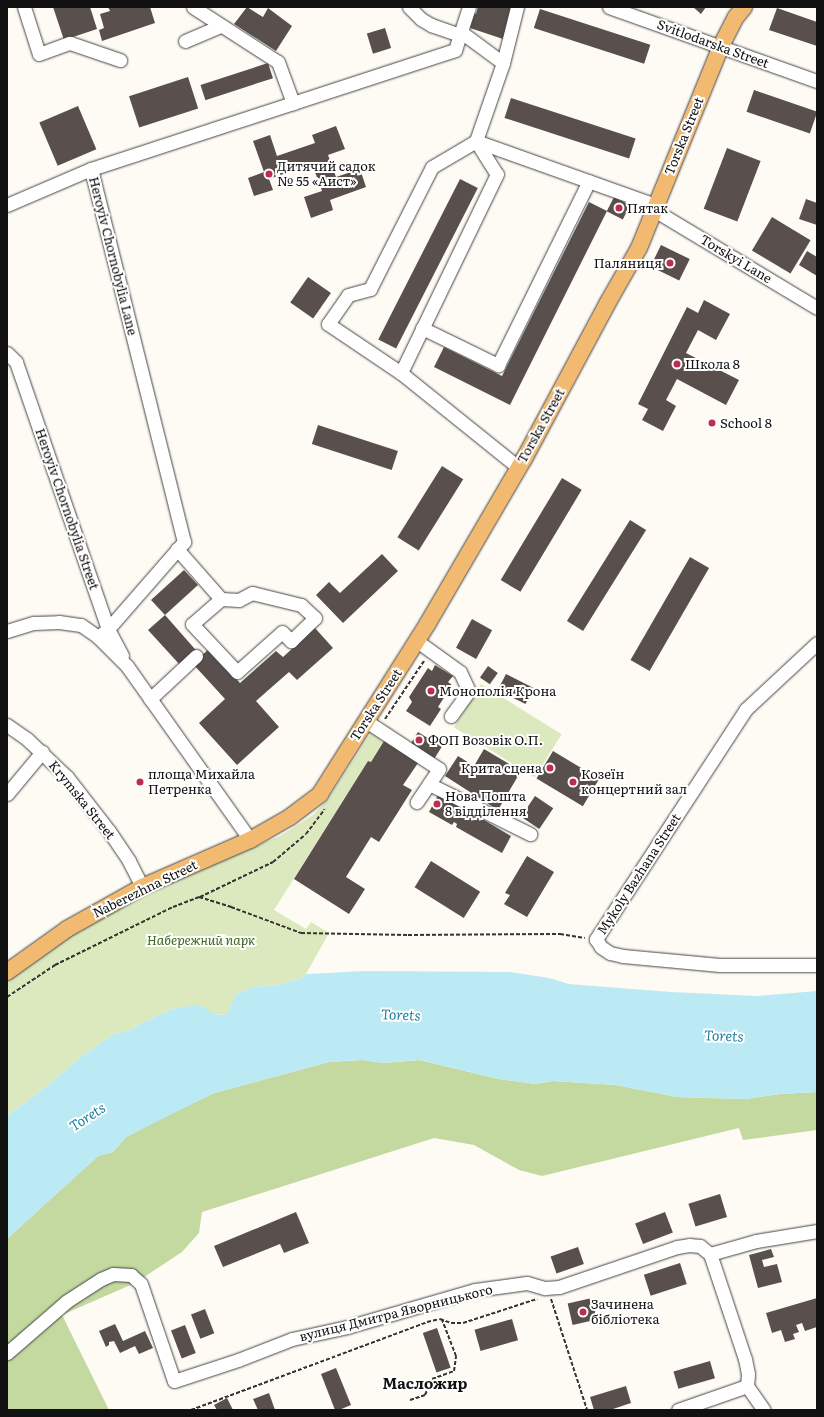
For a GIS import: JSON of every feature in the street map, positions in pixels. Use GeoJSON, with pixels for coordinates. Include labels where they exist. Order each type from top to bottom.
{"type":"FeatureCollection","features":[{"type":"Feature","properties":{"kind":"main road","name":"Torska Street"},"geometry":{"type":"LineString","coordinates":[[290,817],[320,794],[417,641],[519,468],[639,248],[721,46],[736,17],[744,7]]}},
{"type":"Feature","properties":{"kind":"main road","name":"Naberezhna Street"},"geometry":{"type":"LineString","coordinates":[[7,972],[67,928],[142,887],[250,840],[290,817]]}},
{"type":"Feature","properties":{"kind":"street"},"geometry":{"type":"LineString","coordinates":[[24,7],[39,54],[70,43],[120,60]]}},
{"type":"Feature","properties":{"kind":"street"},"geometry":{"type":"LineString","coordinates":[[193,7],[278,62],[293,103]]}},
{"type":"Feature","properties":{"kind":"street"},"geometry":{"type":"LineString","coordinates":[[409,7],[421,19],[431,25],[461,33],[503,63]]}},
{"type":"Feature","properties":{"kind":"street","name":"Heroyiv Chornobylia Lane"},"geometry":{"type":"LineString","coordinates":[[104,633],[184,542],[91,169],[455,50],[469,7]]}},
{"type":"Feature","properties":{"kind":"street"},"geometry":{"type":"LineString","coordinates":[[517,7],[503,63],[476,141],[432,168],[370,289],[348,295],[328,324],[401,373],[519,468]]}},
{"type":"Feature","properties":{"kind":"street","name":"Svitlodarska Street"},"geometry":{"type":"LineString","coordinates":[[609,7],[817,81]]}},
{"type":"Feature","properties":{"kind":"street"},"geometry":{"type":"LineString","coordinates":[[185,41],[222,26]]}},
{"type":"Feature","properties":{"kind":"street"},"geometry":{"type":"LineString","coordinates":[[401,373],[497,174],[476,141]]}},
{"type":"Feature","properties":{"kind":"street","name":"Torskyi Lane"},"geometry":{"type":"LineString","coordinates":[[476,141],[589,181],[655,208],[817,308]]}},
{"type":"Feature","properties":{"kind":"street"},"geometry":{"type":"LineString","coordinates":[[7,205],[91,169]]}},
{"type":"Feature","properties":{"kind":"street"},"geometry":{"type":"LineString","coordinates":[[422,328],[498,365],[589,181]]}},
{"type":"Feature","properties":{"kind":"street","name":"Heroyiv Chornobylia Street"},"geometry":{"type":"LineString","coordinates":[[7,353],[16,362],[104,633]]}},
{"type":"Feature","properties":{"kind":"street"},"geometry":{"type":"LineString","coordinates":[[177,549],[221,599]]}},
{"type":"Feature","properties":{"kind":"street"},"geometry":{"type":"LineString","coordinates":[[252,593],[301,605],[315,618],[290,640],[282,632],[237,672],[192,624],[221,599],[239,600],[252,593]]}},
{"type":"Feature","properties":{"kind":"street"},"geometry":{"type":"LineString","coordinates":[[7,631],[34,623],[59,622],[81,625],[104,633],[250,840]]}},
{"type":"Feature","properties":{"kind":"street"},"geometry":{"type":"LineString","coordinates":[[417,641],[460,672],[469,691],[451,716]]}},
{"type":"Feature","properties":{"kind":"street"},"geometry":{"type":"LineString","coordinates":[[150,699],[210,643]]}},
{"type":"Feature","properties":{"kind":"street","name":"Mykoly Bazhana Street"},"geometry":{"type":"LineString","coordinates":[[596,939],[746,709],[817,643]]}},
{"type":"Feature","properties":{"kind":"street"},"geometry":{"type":"LineString","coordinates":[[366,721],[439,770],[417,802]]}},
{"type":"Feature","properties":{"kind":"street","name":"Krymska Street"},"geometry":{"type":"LineString","coordinates":[[7,725],[42,752],[66,777],[109,831],[129,861],[142,887]]}},
{"type":"Feature","properties":{"kind":"street"},"geometry":{"type":"LineString","coordinates":[[7,794],[42,752]]}},
{"type":"Feature","properties":{"kind":"street"},"geometry":{"type":"LineString","coordinates":[[429,784],[530,834]]}},
{"type":"Feature","properties":{"kind":"street"},"geometry":{"type":"LineString","coordinates":[[596,939],[601,948],[610,953],[638,958],[720,965],[817,964]]}},
{"type":"Feature","properties":{"kind":"street"},"geometry":{"type":"LineString","coordinates":[[764,1410],[747,1386],[748,1374],[745,1359],[710,1254],[756,1240],[817,1231]]}},
{"type":"Feature","properties":{"kind":"street","name":"вулиця Дмитра Яворницького"},"geometry":{"type":"LineString","coordinates":[[7,1353],[67,1300],[101,1279],[113,1274],[122,1273],[131,1275],[141,1284],[174,1381],[238,1360],[292,1339],[347,1327],[475,1290],[527,1283],[553,1288],[688,1244],[700,1246],[710,1254]]}},
{"type":"Feature","properties":{"kind":"street"},"geometry":{"type":"LineString","coordinates":[[678,1410],[747,1386]]}},
{"type":"Feature","properties":{"kind":"path"},"geometry":{"type":"LineString","coordinates":[[7,997],[55,965],[167,910],[198,897],[231,907],[301,933],[408,935],[560,934],[596,939]]}},
{"type":"Feature","properties":{"kind":"path"},"geometry":{"type":"LineString","coordinates":[[550,1295],[587,1410]]}},
{"type":"Feature","properties":{"kind":"path"},"geometry":{"type":"LineString","coordinates":[[191,1410],[427,1322],[442,1320],[451,1323],[469,1322],[543,1297]]}},
{"type":"Feature","properties":{"kind":"path"},"geometry":{"type":"LineString","coordinates":[[410,1400],[424,1395],[432,1379],[454,1371],[456,1356],[442,1320]]}},
{"type":"Feature","properties":{"kind":"green space"},"geometry":{"type":"Polygon","coordinates":[[[481,684],[562,734],[535,778],[454,727],[481,684]]]}},
{"type":"Feature","properties":{"kind":"green space","name":"Набережний парк"},"geometry":{"type":"Polygon","coordinates":[[[371,733],[384,741],[371,762],[368,761],[274,910],[306,929],[311,922],[329,933],[306,974],[300,979],[278,985],[252,987],[236,995],[226,1015],[213,1014],[207,1010],[175,1008],[140,1024],[131,1030],[114,1034],[81,1057],[48,1085],[7,1116],[7,980],[71,933],[119,906],[210,864],[280,836],[313,815],[328,799],[371,733]]]}},
{"type":"Feature","properties":{"kind":"green space"},"geometry":{"type":"Polygon","coordinates":[[[363,1060],[384,1063],[419,1060],[499,1079],[536,1084],[553,1081],[616,1085],[677,1097],[745,1099],[780,1094],[817,1092],[817,1130],[743,1140],[739,1128],[542,1176],[519,1170],[474,1145],[434,1138],[202,1212],[199,1233],[182,1252],[135,1283],[62,1315],[109,1410],[7,1410],[7,1239],[10,1236],[98,1156],[113,1152],[126,1137],[166,1116],[214,1093],[329,1062],[363,1060]]]}},
{"type":"Feature","properties":{"kind":"water","name":"Torets"},"geometry":{"type":"Polygon","coordinates":[[[364,971],[510,972],[549,978],[569,984],[671,992],[757,996],[817,991],[817,1092],[780,1094],[745,1099],[677,1097],[616,1085],[553,1081],[536,1084],[499,1079],[419,1060],[384,1063],[361,1060],[329,1062],[214,1093],[126,1137],[113,1152],[98,1156],[7,1239],[7,1116],[48,1085],[81,1057],[114,1034],[131,1030],[140,1024],[175,1008],[201,1005],[213,1014],[226,1015],[236,995],[252,987],[278,985],[300,979],[306,974],[364,971]]]}},
{"type":"Feature","properties":{"kind":"building"},"geometry":{"type":"Polygon","coordinates":[[[53,7],[90,7],[97,29],[64,40],[53,7]]]}},
{"type":"Feature","properties":{"kind":"building"},"geometry":{"type":"Polygon","coordinates":[[[108,7],[150,7],[155,23],[102,41],[99,30],[104,28],[100,14],[110,11],[108,7]]]}},
{"type":"Feature","properties":{"kind":"building"},"geometry":{"type":"Polygon","coordinates":[[[247,7],[263,17],[268,8],[292,26],[276,51],[234,24],[247,7]]]}},
{"type":"Feature","properties":{"kind":"building"},"geometry":{"type":"Polygon","coordinates":[[[478,7],[512,8],[503,39],[467,27],[472,12],[476,14],[478,7]]]}},
{"type":"Feature","properties":{"kind":"building"},"geometry":{"type":"Polygon","coordinates":[[[693,7],[706,7],[701,14],[693,7]]]}},
{"type":"Feature","properties":{"kind":"building"},"geometry":{"type":"Polygon","coordinates":[[[777,8],[817,22],[817,46],[769,30],[777,8]]]}},
{"type":"Feature","properties":{"kind":"building"},"geometry":{"type":"Polygon","coordinates":[[[540,9],[650,45],[644,64],[534,28],[540,9]]]}},
{"type":"Feature","properties":{"kind":"building"},"geometry":{"type":"Polygon","coordinates":[[[385,28],[391,48],[373,54],[367,34],[385,28]]]}},
{"type":"Feature","properties":{"kind":"building"},"geometry":{"type":"Polygon","coordinates":[[[268,63],[273,78],[205,100],[200,85],[268,63]]]}},
{"type":"Feature","properties":{"kind":"building"},"geometry":{"type":"Polygon","coordinates":[[[188,77],[198,108],[139,128],[129,96],[188,77]]]}},
{"type":"Feature","properties":{"kind":"building"},"geometry":{"type":"Polygon","coordinates":[[[754,90],[817,112],[810,134],[747,112],[754,90]]]}},
{"type":"Feature","properties":{"kind":"building"},"geometry":{"type":"Polygon","coordinates":[[[511,98],[636,138],[629,158],[505,118],[511,98]]]}},
{"type":"Feature","properties":{"kind":"building"},"geometry":{"type":"Polygon","coordinates":[[[78,106],[96,149],[58,166],[39,122],[78,106]]]}},
{"type":"Feature","properties":{"kind":"building","name":"Дитячий садок № 55 «Аист»"},"geometry":{"type":"Polygon","coordinates":[[[336,126],[345,149],[328,155],[336,177],[360,169],[366,187],[330,200],[333,210],[311,218],[304,197],[322,191],[312,164],[269,179],[273,190],[254,196],[248,178],[264,172],[253,141],[270,135],[277,156],[315,143],[312,135],[336,126]]]}},
{"type":"Feature","properties":{"kind":"building"},"geometry":{"type":"Polygon","coordinates":[[[727,148],[761,161],[737,222],[704,209],[727,148]]]}},
{"type":"Feature","properties":{"kind":"building"},"geometry":{"type":"Polygon","coordinates":[[[460,179],[478,188],[396,348],[378,339],[460,179]]]}},
{"type":"Feature","properties":{"kind":"building","name":"Пятак"},"geometry":{"type":"Polygon","coordinates":[[[614,197],[630,205],[623,219],[607,211],[614,197]]]}},
{"type":"Feature","properties":{"kind":"building"},"geometry":{"type":"Polygon","coordinates":[[[806,199],[817,203],[817,225],[799,219],[806,199]]]}},
{"type":"Feature","properties":{"kind":"building"},"geometry":{"type":"Polygon","coordinates":[[[589,202],[607,211],[510,405],[434,367],[444,347],[502,376],[589,202]]]}},
{"type":"Feature","properties":{"kind":"building"},"geometry":{"type":"Polygon","coordinates":[[[772,217],[811,240],[790,274],[752,250],[772,217]]]}},
{"type":"Feature","properties":{"kind":"building","name":"Паляниця"},"geometry":{"type":"Polygon","coordinates":[[[661,245],[690,259],[679,281],[650,267],[661,245]]]}},
{"type":"Feature","properties":{"kind":"building"},"geometry":{"type":"Polygon","coordinates":[[[807,251],[817,257],[817,276],[799,265],[807,251]]]}},
{"type":"Feature","properties":{"kind":"building"},"geometry":{"type":"Polygon","coordinates":[[[308,277],[331,293],[313,318],[290,302],[308,277]]]}},
{"type":"Feature","properties":{"kind":"building"},"geometry":{"type":"Polygon","coordinates":[[[704,300],[730,314],[716,340],[698,330],[686,353],[739,380],[726,405],[677,379],[666,400],[676,406],[663,431],[642,420],[648,409],[638,404],[687,307],[698,313],[704,300]]]}},
{"type":"Feature","properties":{"kind":"building"},"geometry":{"type":"Polygon","coordinates":[[[318,425],[398,451],[392,470],[312,444],[318,425]]]}},
{"type":"Feature","properties":{"kind":"building"},"geometry":{"type":"Polygon","coordinates":[[[442,466],[463,479],[419,550],[397,537],[442,466]]]}},
{"type":"Feature","properties":{"kind":"building"},"geometry":{"type":"Polygon","coordinates":[[[562,478],[582,490],[520,592],[501,580],[562,478]]]}},
{"type":"Feature","properties":{"kind":"building"},"geometry":{"type":"Polygon","coordinates":[[[630,520],[646,530],[583,631],[567,621],[630,520]]]}},
{"type":"Feature","properties":{"kind":"building"},"geometry":{"type":"Polygon","coordinates":[[[382,554],[398,571],[343,623],[316,595],[329,582],[340,593],[382,554]]]}},
{"type":"Feature","properties":{"kind":"building"},"geometry":{"type":"Polygon","coordinates":[[[690,557],[709,568],[650,671],[630,660],[690,557]]]}},
{"type":"Feature","properties":{"kind":"building"},"geometry":{"type":"Polygon","coordinates":[[[184,570],[198,585],[165,615],[151,600],[184,570]]]}},
{"type":"Feature","properties":{"kind":"building"},"geometry":{"type":"Polygon","coordinates":[[[165,615],[201,656],[209,649],[240,683],[276,651],[283,657],[315,628],[333,648],[297,680],[289,672],[256,701],[279,727],[237,765],[199,723],[225,699],[193,664],[180,665],[148,630],[165,615]]]}},
{"type":"Feature","properties":{"kind":"building"},"geometry":{"type":"Polygon","coordinates":[[[472,619],[492,630],[476,659],[456,648],[472,619]]]}},
{"type":"Feature","properties":{"kind":"building","name":"Монополія Крона"},"geometry":{"type":"Polygon","coordinates":[[[435,665],[453,676],[448,682],[452,685],[438,707],[441,709],[430,726],[406,711],[412,702],[409,697],[428,668],[432,671],[435,665]]]}},
{"type":"Feature","properties":{"kind":"building"},"geometry":{"type":"Polygon","coordinates":[[[488,666],[498,673],[490,684],[480,677],[488,666]]]}},
{"type":"Feature","properties":{"kind":"building"},"geometry":{"type":"Polygon","coordinates":[[[506,674],[534,688],[525,704],[498,690],[506,674]]]}},
{"type":"Feature","properties":{"kind":"building","name":"ФОП Возовік О.П."},"geometry":{"type":"Polygon","coordinates":[[[418,732],[442,747],[434,759],[411,744],[418,732]]]}},
{"type":"Feature","properties":{"kind":"building"},"geometry":{"type":"Polygon","coordinates":[[[384,741],[418,763],[403,785],[412,790],[379,842],[371,837],[346,877],[365,889],[349,914],[294,879],[368,761],[371,762],[384,741]]]}},
{"type":"Feature","properties":{"kind":"building"},"geometry":{"type":"Polygon","coordinates":[[[484,749],[521,771],[498,810],[445,776],[458,756],[474,766],[484,749]]]}},
{"type":"Feature","properties":{"kind":"building","name":"Козеїн концертний зал"},"geometry":{"type":"Polygon","coordinates":[[[553,751],[599,779],[583,806],[537,778],[553,751]]]}},
{"type":"Feature","properties":{"kind":"building"},"geometry":{"type":"Polygon","coordinates":[[[438,795],[461,808],[460,811],[462,812],[464,808],[511,836],[502,853],[456,827],[457,824],[454,822],[452,825],[429,812],[438,795]]]}},
{"type":"Feature","properties":{"kind":"building"},"geometry":{"type":"Polygon","coordinates":[[[535,796],[553,808],[539,829],[521,817],[535,796]]]}},
{"type":"Feature","properties":{"kind":"building"},"geometry":{"type":"Polygon","coordinates":[[[527,856],[554,872],[527,917],[504,904],[510,895],[505,893],[527,856]]]}},
{"type":"Feature","properties":{"kind":"building"},"geometry":{"type":"Polygon","coordinates":[[[431,861],[480,892],[464,918],[415,887],[431,861]]]}},
{"type":"Feature","properties":{"kind":"building"},"geometry":{"type":"Polygon","coordinates":[[[720,1194],[727,1217],[695,1227],[688,1204],[720,1194]]]}},
{"type":"Feature","properties":{"kind":"building"},"geometry":{"type":"Polygon","coordinates":[[[296,1212],[309,1243],[284,1253],[280,1244],[223,1267],[214,1246],[296,1212]]]}},
{"type":"Feature","properties":{"kind":"building"},"geometry":{"type":"Polygon","coordinates":[[[665,1212],[673,1233],[643,1244],[635,1223],[665,1212]]]}},
{"type":"Feature","properties":{"kind":"building"},"geometry":{"type":"Polygon","coordinates":[[[578,1247],[584,1264],[556,1273],[551,1256],[578,1247]]]}},
{"type":"Feature","properties":{"kind":"building"},"geometry":{"type":"Polygon","coordinates":[[[771,1249],[774,1257],[762,1260],[764,1267],[777,1264],[782,1282],[758,1288],[749,1255],[771,1249]]]}},
{"type":"Feature","properties":{"kind":"building"},"geometry":{"type":"Polygon","coordinates":[[[680,1263],[687,1284],[651,1296],[644,1275],[680,1263]]]}},
{"type":"Feature","properties":{"kind":"building","name":"Зачинена бібліотека"},"geometry":{"type":"Polygon","coordinates":[[[592,1298],[597,1319],[573,1325],[568,1304],[592,1298]]]}},
{"type":"Feature","properties":{"kind":"building"},"geometry":{"type":"Polygon","coordinates":[[[817,1298],[817,1327],[805,1331],[802,1323],[796,1325],[799,1332],[793,1334],[795,1339],[785,1342],[781,1330],[772,1333],[766,1313],[817,1298]]]}},
{"type":"Feature","properties":{"kind":"building"},"geometry":{"type":"Polygon","coordinates":[[[205,1309],[214,1333],[200,1339],[191,1314],[205,1309]]]}},
{"type":"Feature","properties":{"kind":"building"},"geometry":{"type":"Polygon","coordinates":[[[512,1319],[518,1340],[481,1351],[475,1330],[512,1319]]]}},
{"type":"Feature","properties":{"kind":"building"},"geometry":{"type":"Polygon","coordinates":[[[115,1324],[123,1341],[145,1331],[153,1348],[139,1354],[135,1346],[120,1353],[114,1341],[109,1342],[109,1345],[106,1347],[99,1331],[115,1324]]]}},
{"type":"Feature","properties":{"kind":"building"},"geometry":{"type":"Polygon","coordinates":[[[185,1325],[196,1353],[182,1358],[171,1330],[185,1325]]]}},
{"type":"Feature","properties":{"kind":"building"},"geometry":{"type":"Polygon","coordinates":[[[437,1328],[451,1368],[436,1373],[423,1333],[437,1328]]]}},
{"type":"Feature","properties":{"kind":"building"},"geometry":{"type":"Polygon","coordinates":[[[710,1361],[715,1378],[678,1389],[673,1371],[710,1361]]]}},
{"type":"Feature","properties":{"kind":"building"},"geometry":{"type":"Polygon","coordinates":[[[336,1368],[351,1405],[339,1410],[335,1410],[321,1374],[336,1368]]]}},
{"type":"Feature","properties":{"kind":"building"},"geometry":{"type":"Polygon","coordinates":[[[626,1386],[631,1403],[610,1410],[594,1410],[590,1397],[626,1386]]]}},
{"type":"Feature","properties":{"kind":"building"},"geometry":{"type":"Polygon","coordinates":[[[269,1393],[275,1410],[258,1410],[253,1399],[269,1393]]]}},
{"type":"Feature","properties":{"kind":"building"},"geometry":{"type":"Polygon","coordinates":[[[227,1398],[233,1410],[217,1410],[214,1405],[227,1398]]]}},
{"type":"Feature","properties":{"kind":"place","name":"Дитячий садок № 55 «Аист»"},"geometry":{"type":"Point","coordinates":[269,174]}},
{"type":"Feature","properties":{"kind":"place","name":"Пятак"},"geometry":{"type":"Point","coordinates":[619,208]}},
{"type":"Feature","properties":{"kind":"place","name":"Паляниця"},"geometry":{"type":"Point","coordinates":[670,263]}},
{"type":"Feature","properties":{"kind":"place","name":"Школа 8"},"geometry":{"type":"Point","coordinates":[677,364]}},
{"type":"Feature","properties":{"kind":"place","name":"School 8"},"geometry":{"type":"Point","coordinates":[712,423]}},
{"type":"Feature","properties":{"kind":"place","name":"Монополія Крона"},"geometry":{"type":"Point","coordinates":[431,691]}},
{"type":"Feature","properties":{"kind":"place","name":"ФОП Возовік О.П."},"geometry":{"type":"Point","coordinates":[419,740]}},
{"type":"Feature","properties":{"kind":"place","name":"Крита сцена"},"geometry":{"type":"Point","coordinates":[550,768]}},
{"type":"Feature","properties":{"kind":"place","name":"площа Михайла Петренка"},"geometry":{"type":"Point","coordinates":[140,782]}},
{"type":"Feature","properties":{"kind":"place","name":"Козеїн концертний зал"},"geometry":{"type":"Point","coordinates":[573,782]}},
{"type":"Feature","properties":{"kind":"place","name":"Нова Пошта 8 відділення"},"geometry":{"type":"Point","coordinates":[437,804]}},
{"type":"Feature","properties":{"kind":"place","name":"Зачинена бібліотека"},"geometry":{"type":"Point","coordinates":[583,1312]}},
{"type":"Feature","properties":{"kind":"district","name":"Масложир"},"geometry":{"type":"Point","coordinates":[425,1383]}}]}
